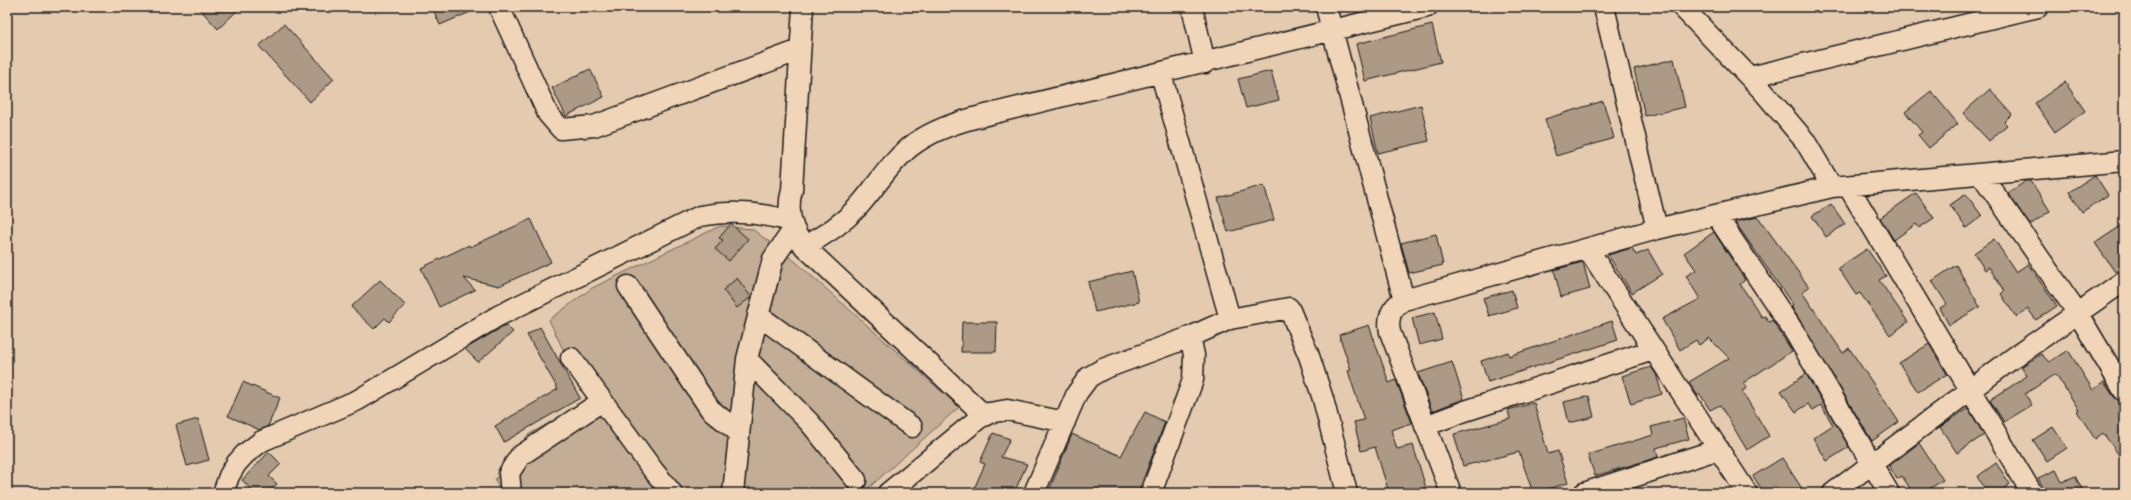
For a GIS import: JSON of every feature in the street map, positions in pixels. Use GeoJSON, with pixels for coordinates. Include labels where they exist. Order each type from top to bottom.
{"type":"FeatureCollection","features":[{"type":"Feature","properties":{"kind":"street"},"geometry":{"type":"LineString","coordinates":[[499,7],[548,114],[561,129],[594,126],[800,50]]}},
{"type":"Feature","properties":{"kind":"street"},"geometry":{"type":"LineString","coordinates":[[796,232],[789,200],[792,190],[802,7]]}},
{"type":"Feature","properties":{"kind":"street"},"geometry":{"type":"LineString","coordinates":[[1192,7],[1205,63]]}},
{"type":"Feature","properties":{"kind":"street"},"geometry":{"type":"LineString","coordinates":[[1326,7],[1404,300]]}},
{"type":"Feature","properties":{"kind":"street"},"geometry":{"type":"LineString","coordinates":[[733,493],[738,432],[747,359],[772,259],[796,232],[832,230],[846,219],[899,156],[924,138],[939,130],[974,118],[1162,74],[1427,7]]}},
{"type":"Feature","properties":{"kind":"street"},"geometry":{"type":"LineString","coordinates":[[1604,7],[1658,229]]}},
{"type":"Feature","properties":{"kind":"street"},"geometry":{"type":"LineString","coordinates":[[1682,7],[1750,77],[1805,141],[1840,187],[1971,389],[2032,493]]}},
{"type":"Feature","properties":{"kind":"street"},"geometry":{"type":"LineString","coordinates":[[1750,77],[2038,7]]}},
{"type":"Feature","properties":{"kind":"street"},"geometry":{"type":"LineString","coordinates":[[1162,74],[1230,319]]}},
{"type":"Feature","properties":{"kind":"street"},"geometry":{"type":"LineString","coordinates":[[1451,493],[1388,326],[1390,313],[1404,300],[1658,229],[1840,187],[2124,161]]}},
{"type":"Feature","properties":{"kind":"street"},"geometry":{"type":"LineString","coordinates":[[1981,174],[2077,312],[2124,391]]}},
{"type":"Feature","properties":{"kind":"street"},"geometry":{"type":"LineString","coordinates":[[223,493],[229,476],[236,464],[245,454],[262,441],[358,400],[498,316],[700,216],[717,213],[754,212],[796,232],[985,416]]}},
{"type":"Feature","properties":{"kind":"street"},"geometry":{"type":"LineString","coordinates":[[1716,215],[1795,333],[1889,493]]}},
{"type":"Feature","properties":{"kind":"street"},"geometry":{"type":"LineString","coordinates":[[1588,249],[1747,493]]}},
{"type":"Feature","properties":{"kind":"street"},"geometry":{"type":"LineString","coordinates":[[1833,493],[1971,389],[2077,312],[2124,281]]}},
{"type":"Feature","properties":{"kind":"street"},"geometry":{"type":"LineString","coordinates":[[628,286],[710,409],[738,432]]}},
{"type":"Feature","properties":{"kind":"street"},"geometry":{"type":"LineString","coordinates":[[1034,493],[1082,384],[1097,372],[1190,337],[1230,319],[1289,308],[1309,356],[1323,399],[1347,493]]}},
{"type":"Feature","properties":{"kind":"street"},"geometry":{"type":"LineString","coordinates":[[758,316],[912,427]]}},
{"type":"Feature","properties":{"kind":"street"},"geometry":{"type":"LineString","coordinates":[[1151,493],[1194,380],[1194,355],[1190,337]]}},
{"type":"Feature","properties":{"kind":"street"},"geometry":{"type":"LineString","coordinates":[[1425,426],[1465,411],[1653,350]]}},
{"type":"Feature","properties":{"kind":"street"},"geometry":{"type":"LineString","coordinates":[[571,358],[652,470],[672,493]]}},
{"type":"Feature","properties":{"kind":"street"},"geometry":{"type":"LineString","coordinates":[[747,359],[810,423],[856,480]]}},
{"type":"Feature","properties":{"kind":"street"},"geometry":{"type":"LineString","coordinates":[[511,493],[509,473],[520,456],[602,401]]}},
{"type":"Feature","properties":{"kind":"street"},"geometry":{"type":"LineString","coordinates":[[888,493],[905,486],[978,419],[985,416],[1007,410],[1065,422]]}},
{"type":"Feature","properties":{"kind":"street"},"geometry":{"type":"LineString","coordinates":[[1584,493],[1719,450]]}},
{"type":"Feature","properties":{"kind":"shaded area"},"geometry":{"type":"Polygon","coordinates":[[[720,226],[752,229],[796,262],[959,407],[863,493],[501,493],[495,480],[528,435],[588,401],[549,320],[592,288],[720,226]]]}},
{"type":"Feature","properties":{"kind":"building"},"geometry":{"type":"Polygon","coordinates":[[[198,7],[241,7],[218,29],[198,7]]]}},
{"type":"Feature","properties":{"kind":"building"},"geometry":{"type":"Polygon","coordinates":[[[432,7],[482,7],[440,25],[432,7]]]}},
{"type":"Feature","properties":{"kind":"building"},"geometry":{"type":"Polygon","coordinates":[[[284,24],[334,79],[310,102],[259,46],[284,24]]]}},
{"type":"Feature","properties":{"kind":"building"},"geometry":{"type":"Polygon","coordinates":[[[1432,25],[1441,62],[1365,81],[1356,44],[1432,25]]]}},
{"type":"Feature","properties":{"kind":"building"},"geometry":{"type":"Polygon","coordinates":[[[1674,59],[1685,107],[1645,116],[1634,69],[1674,59]]]}},
{"type":"Feature","properties":{"kind":"building"},"geometry":{"type":"Polygon","coordinates":[[[590,69],[604,97],[566,116],[552,88],[590,69]]]}},
{"type":"Feature","properties":{"kind":"building"},"geometry":{"type":"Polygon","coordinates":[[[1271,71],[1279,100],[1246,108],[1238,79],[1271,71]]]}},
{"type":"Feature","properties":{"kind":"building"},"geometry":{"type":"Polygon","coordinates":[[[2065,82],[2085,111],[2055,132],[2035,103],[2065,82]]]}},
{"type":"Feature","properties":{"kind":"building"},"geometry":{"type":"Polygon","coordinates":[[[1990,89],[2012,114],[2004,122],[2007,125],[1989,141],[1963,113],[1990,89]]]}},
{"type":"Feature","properties":{"kind":"building"},"geometry":{"type":"Polygon","coordinates":[[[1931,91],[1958,124],[1929,148],[1918,135],[1922,132],[1905,112],[1931,91]]]}},
{"type":"Feature","properties":{"kind":"building"},"geometry":{"type":"Polygon","coordinates":[[[1603,101],[1614,138],[1556,156],[1545,119],[1603,101]]]}},
{"type":"Feature","properties":{"kind":"building"},"geometry":{"type":"Polygon","coordinates":[[[1421,105],[1429,141],[1378,153],[1370,118],[1421,105]]]}},
{"type":"Feature","properties":{"kind":"building"},"geometry":{"type":"Polygon","coordinates":[[[2095,175],[2108,195],[2082,212],[2069,192],[2095,175]]]}},
{"type":"Feature","properties":{"kind":"building"},"geometry":{"type":"Polygon","coordinates":[[[2026,181],[2031,181],[2050,211],[2030,225],[2008,193],[2026,181]]]}},
{"type":"Feature","properties":{"kind":"building"},"geometry":{"type":"Polygon","coordinates":[[[1264,185],[1274,220],[1228,232],[1218,198],[1264,185]]]}},
{"type":"Feature","properties":{"kind":"building"},"geometry":{"type":"Polygon","coordinates":[[[1916,193],[1934,218],[1919,228],[1916,224],[1894,240],[1880,218],[1916,193]]]}},
{"type":"Feature","properties":{"kind":"building"},"geometry":{"type":"Polygon","coordinates":[[[1966,194],[1982,216],[1966,228],[1950,205],[1966,194]]]}},
{"type":"Feature","properties":{"kind":"building"},"geometry":{"type":"Polygon","coordinates":[[[1831,204],[1845,224],[1826,237],[1812,216],[1831,204]]]}},
{"type":"Feature","properties":{"kind":"building"},"geometry":{"type":"Polygon","coordinates":[[[1758,217],[1809,287],[1802,292],[1843,353],[1849,348],[1899,422],[1872,441],[1791,306],[1793,305],[1735,222],[1758,217]]]}},
{"type":"Feature","properties":{"kind":"building"},"geometry":{"type":"Polygon","coordinates":[[[531,219],[551,262],[499,286],[464,278],[475,290],[439,307],[421,268],[469,245],[470,247],[531,219]]]}},
{"type":"Feature","properties":{"kind":"building"},"geometry":{"type":"Polygon","coordinates":[[[731,224],[748,239],[729,261],[715,249],[723,240],[719,238],[731,224]]]}},
{"type":"Feature","properties":{"kind":"building"},"geometry":{"type":"Polygon","coordinates":[[[2124,224],[2124,266],[2115,272],[2095,243],[2124,224]]]}},
{"type":"Feature","properties":{"kind":"building"},"geometry":{"type":"Polygon","coordinates":[[[1714,232],[1745,280],[1740,284],[1762,317],[1765,316],[1769,322],[1772,320],[1792,351],[1743,383],[1747,388],[1742,391],[1769,436],[1747,450],[1720,405],[1710,410],[1700,394],[1698,396],[1689,382],[1729,358],[1709,338],[1699,345],[1696,340],[1680,350],[1662,319],[1700,299],[1686,276],[1696,270],[1684,253],[1714,232]]]}},
{"type":"Feature","properties":{"kind":"building"},"geometry":{"type":"Polygon","coordinates":[[[1436,234],[1443,265],[1409,273],[1401,243],[1436,234]]]}},
{"type":"Feature","properties":{"kind":"building"},"geometry":{"type":"Polygon","coordinates":[[[1994,239],[2016,272],[2028,264],[2057,306],[2036,320],[2028,309],[2016,317],[2001,294],[2004,291],[1989,267],[1985,270],[1974,253],[1994,239]]]}},
{"type":"Feature","properties":{"kind":"building"},"geometry":{"type":"Polygon","coordinates":[[[1632,248],[1636,255],[1648,250],[1662,274],[1632,293],[1608,255],[1632,248]]]}},
{"type":"Feature","properties":{"kind":"building"},"geometry":{"type":"Polygon","coordinates":[[[1867,249],[1886,276],[1879,280],[1908,322],[1890,335],[1860,293],[1856,295],[1838,268],[1867,249]]]}},
{"type":"Feature","properties":{"kind":"building"},"geometry":{"type":"Polygon","coordinates":[[[1583,262],[1590,289],[1561,297],[1554,270],[1583,262]]]}},
{"type":"Feature","properties":{"kind":"building"},"geometry":{"type":"Polygon","coordinates":[[[1956,265],[1980,307],[1949,325],[1940,308],[1947,304],[1932,281],[1956,265]]]}},
{"type":"Feature","properties":{"kind":"building"},"geometry":{"type":"Polygon","coordinates":[[[1132,271],[1139,302],[1095,312],[1088,282],[1132,271]]]}},
{"type":"Feature","properties":{"kind":"building"},"geometry":{"type":"Polygon","coordinates":[[[737,278],[751,297],[737,308],[723,290],[737,278]]]}},
{"type":"Feature","properties":{"kind":"building"},"geometry":{"type":"Polygon","coordinates":[[[380,280],[405,305],[389,322],[385,318],[374,329],[351,307],[380,280]]]}},
{"type":"Feature","properties":{"kind":"building"},"geometry":{"type":"Polygon","coordinates":[[[1512,290],[1517,308],[1489,316],[1483,298],[1512,290]]]}},
{"type":"Feature","properties":{"kind":"building"},"geometry":{"type":"Polygon","coordinates":[[[1435,312],[1442,339],[1419,345],[1412,318],[1435,312]]]}},
{"type":"Feature","properties":{"kind":"building"},"geometry":{"type":"Polygon","coordinates":[[[1612,321],[1618,340],[1488,382],[1481,361],[1508,352],[1509,356],[1612,321]]]}},
{"type":"Feature","properties":{"kind":"building"},"geometry":{"type":"Polygon","coordinates":[[[962,322],[997,322],[996,352],[961,352],[962,322]]]}},
{"type":"Feature","properties":{"kind":"building"},"geometry":{"type":"Polygon","coordinates":[[[506,325],[513,332],[478,362],[465,349],[506,325]]]}},
{"type":"Feature","properties":{"kind":"building"},"geometry":{"type":"Polygon","coordinates":[[[1369,325],[1389,383],[1396,380],[1412,423],[1391,430],[1397,449],[1413,445],[1426,488],[1411,493],[1389,493],[1375,447],[1361,451],[1354,422],[1364,420],[1348,371],[1351,370],[1339,335],[1369,325]]]}},
{"type":"Feature","properties":{"kind":"building"},"geometry":{"type":"Polygon","coordinates":[[[540,327],[580,398],[504,442],[495,426],[558,389],[527,335],[540,327]]]}},
{"type":"Feature","properties":{"kind":"building"},"geometry":{"type":"Polygon","coordinates":[[[1929,344],[1947,374],[1918,392],[1899,363],[1929,344]]]}},
{"type":"Feature","properties":{"kind":"building"},"geometry":{"type":"Polygon","coordinates":[[[2068,350],[2093,390],[2104,382],[2114,397],[2124,402],[2124,462],[2103,433],[2095,439],[2077,411],[2079,410],[2056,374],[2025,394],[2032,405],[2004,422],[1990,400],[2027,376],[2021,367],[2041,354],[2049,362],[2068,350]]]}},
{"type":"Feature","properties":{"kind":"building"},"geometry":{"type":"Polygon","coordinates":[[[1452,362],[1464,399],[1432,411],[1418,373],[1452,362]]]}},
{"type":"Feature","properties":{"kind":"building"},"geometry":{"type":"Polygon","coordinates":[[[1651,367],[1656,374],[1662,394],[1631,404],[1622,376],[1651,367]]]}},
{"type":"Feature","properties":{"kind":"building"},"geometry":{"type":"Polygon","coordinates":[[[1806,374],[1849,447],[1827,461],[1813,438],[1833,425],[1821,405],[1813,410],[1808,404],[1796,412],[1781,391],[1806,374]]]}},
{"type":"Feature","properties":{"kind":"building"},"geometry":{"type":"Polygon","coordinates":[[[243,382],[280,398],[268,426],[260,430],[228,416],[243,382]]]}},
{"type":"Feature","properties":{"kind":"building"},"geometry":{"type":"Polygon","coordinates":[[[1589,396],[1594,417],[1569,423],[1564,402],[1589,396]]]}},
{"type":"Feature","properties":{"kind":"building"},"geometry":{"type":"Polygon","coordinates":[[[1534,403],[1548,454],[1558,451],[1568,483],[1533,493],[1519,452],[1463,466],[1454,434],[1510,419],[1508,410],[1534,403]]]}},
{"type":"Feature","properties":{"kind":"building"},"geometry":{"type":"Polygon","coordinates":[[[1968,408],[1984,435],[1957,453],[1940,427],[1968,408]]]}},
{"type":"Feature","properties":{"kind":"building"},"geometry":{"type":"Polygon","coordinates":[[[1145,412],[1165,422],[1138,493],[1048,493],[1072,434],[1121,456],[1145,412]]]}},
{"type":"Feature","properties":{"kind":"building"},"geometry":{"type":"Polygon","coordinates":[[[1683,418],[1689,439],[1656,448],[1658,457],[1595,476],[1588,455],[1653,435],[1651,427],[1683,418]]]}},
{"type":"Feature","properties":{"kind":"building"},"geometry":{"type":"Polygon","coordinates":[[[198,419],[209,460],[187,466],[176,425],[198,419]]]}},
{"type":"Feature","properties":{"kind":"building"},"geometry":{"type":"Polygon","coordinates":[[[2053,427],[2067,448],[2047,461],[2033,440],[2053,427]]]}},
{"type":"Feature","properties":{"kind":"building"},"geometry":{"type":"Polygon","coordinates":[[[993,433],[1010,439],[1001,457],[1027,464],[1014,493],[972,493],[985,464],[980,462],[993,433]]]}},
{"type":"Feature","properties":{"kind":"building"},"geometry":{"type":"Polygon","coordinates":[[[1919,443],[1943,480],[1923,493],[1913,493],[1902,476],[1897,479],[1889,466],[1919,443]]]}},
{"type":"Feature","properties":{"kind":"building"},"geometry":{"type":"Polygon","coordinates":[[[269,452],[281,464],[269,476],[277,484],[268,493],[255,493],[242,480],[269,452]]]}},
{"type":"Feature","properties":{"kind":"building"},"geometry":{"type":"Polygon","coordinates":[[[1782,458],[1805,493],[1764,493],[1753,476],[1782,458]]]}},
{"type":"Feature","properties":{"kind":"building"},"geometry":{"type":"Polygon","coordinates":[[[1996,463],[2010,484],[1998,493],[1989,493],[1977,477],[1996,463]]]}},
{"type":"Feature","properties":{"kind":"building"},"geometry":{"type":"Polygon","coordinates":[[[2056,470],[2062,482],[2075,476],[2084,493],[2043,493],[2045,491],[2038,478],[2056,470]]]}}]}
